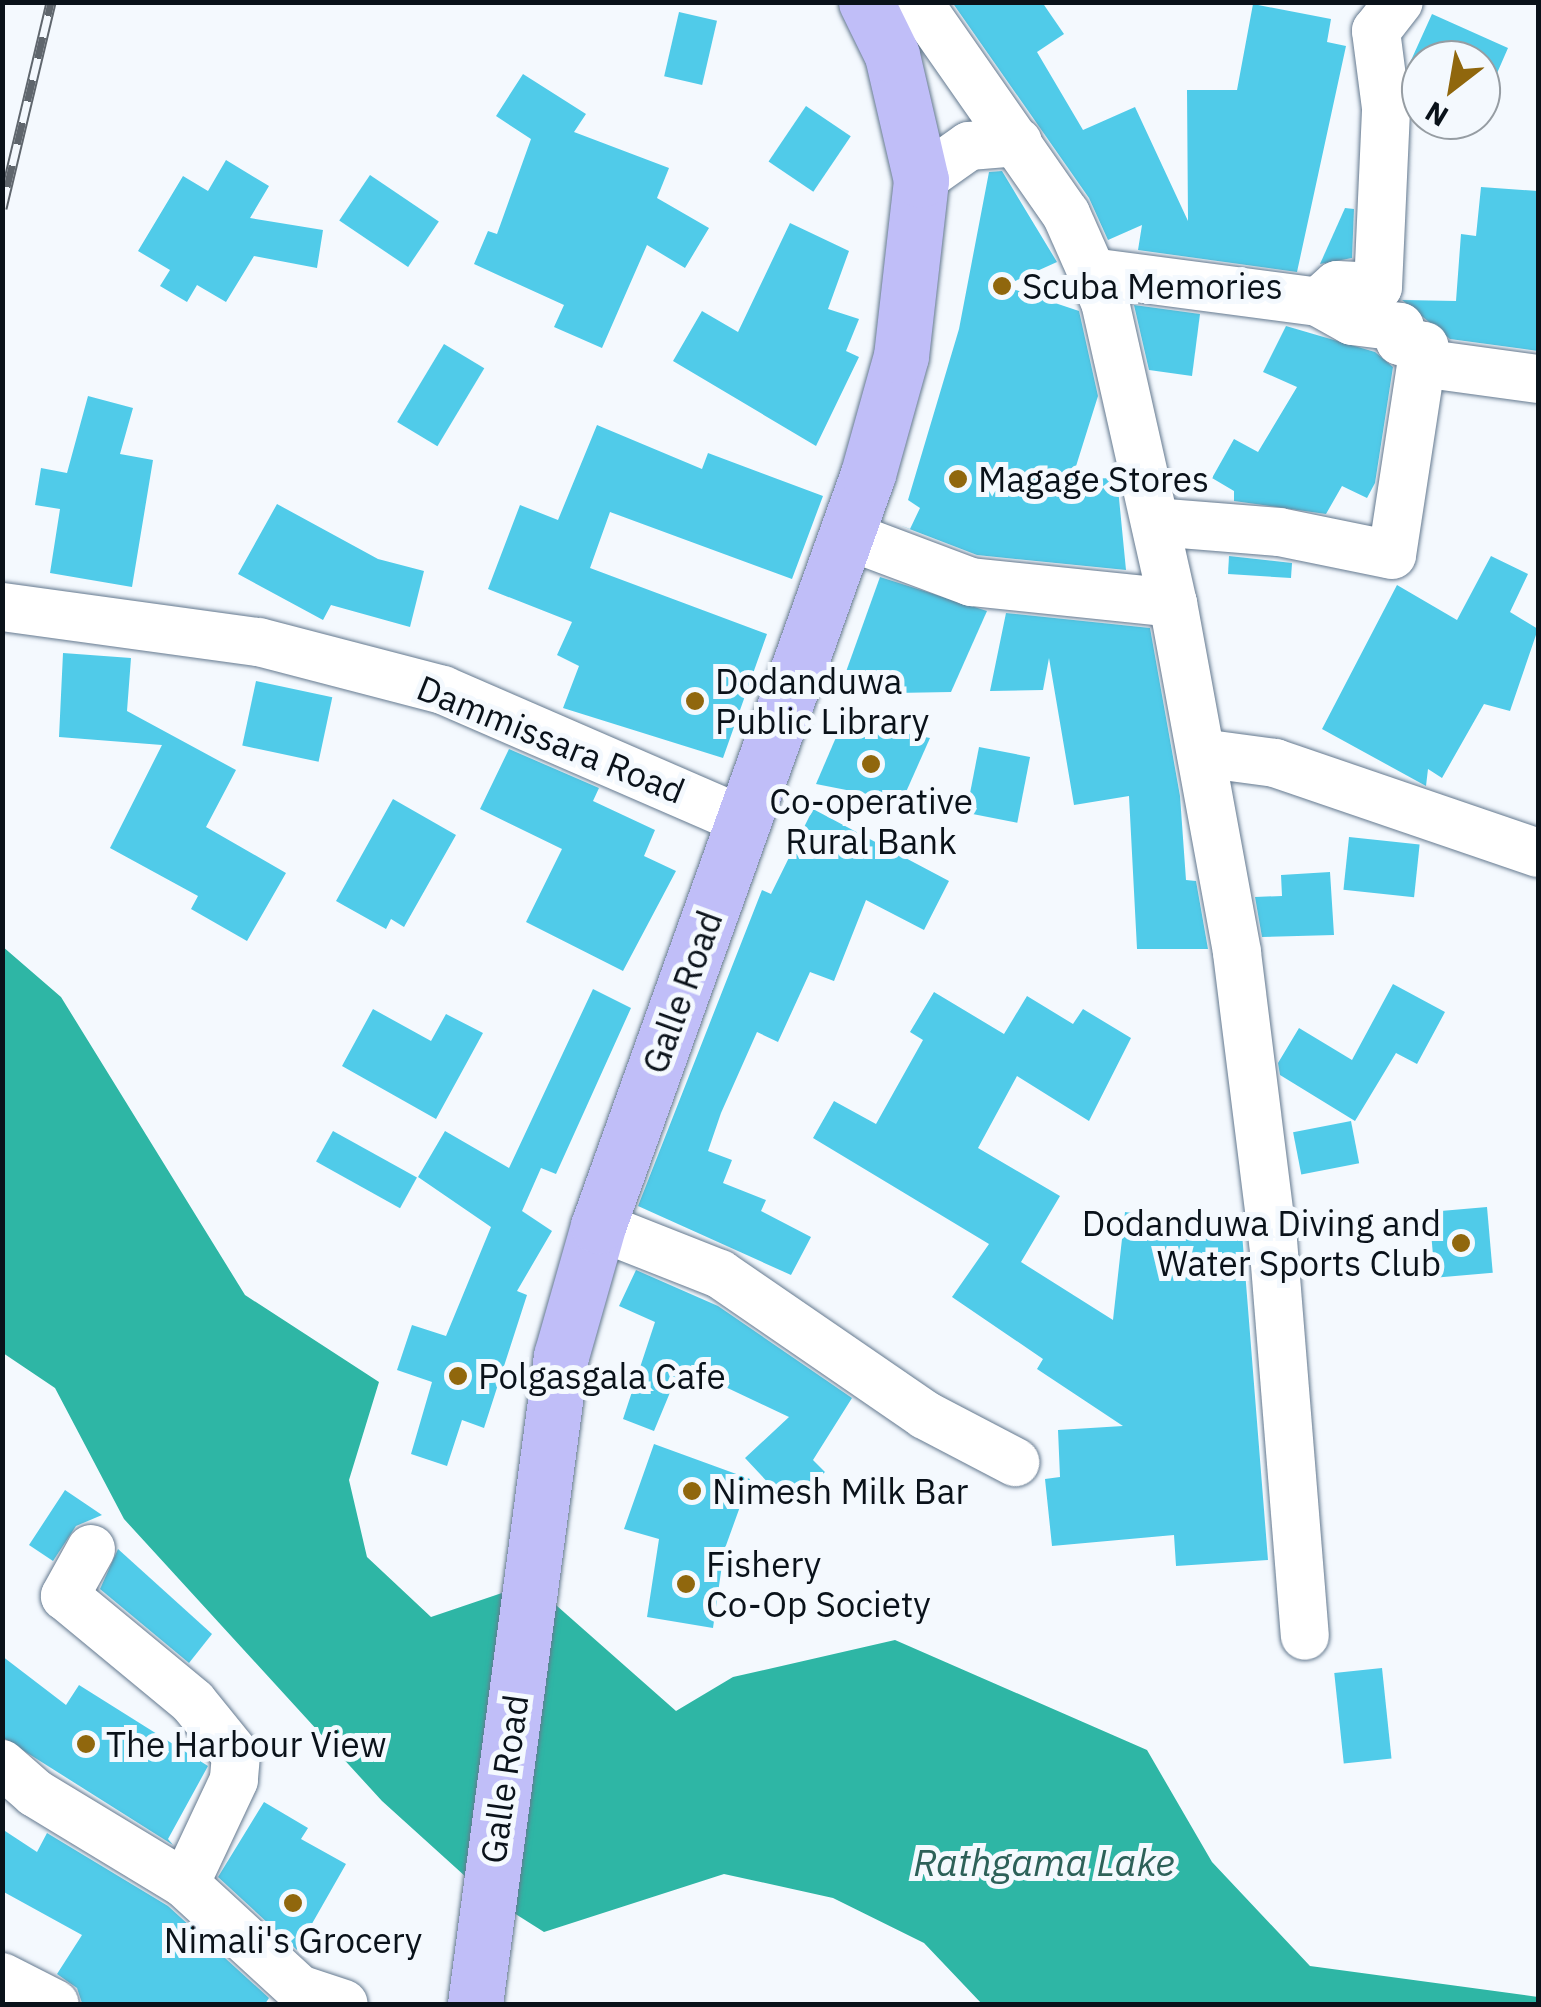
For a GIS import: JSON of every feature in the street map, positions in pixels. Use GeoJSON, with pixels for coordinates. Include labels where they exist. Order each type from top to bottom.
{"type":"FeatureCollection","features":[{"type":"Feature","properties":{"kind":"highway","name":"Galle Road"},"geometry":{"type":"LineString","coordinates":[[475,2004],[561,1356],[598,1226],[846,535],[900,356],[921,180],[892,56],[866,2]]}},
{"type":"Feature","properties":{"kind":"street"},"geometry":{"type":"LineString","coordinates":[[918,2],[1018,142],[1091,272],[1156,522],[1237,953],[1273,1240],[1306,1636]]}},
{"type":"Feature","properties":{"kind":"street"},"geometry":{"type":"LineString","coordinates":[[1318,302],[1337,285],[1378,287],[1386,108],[1376,31],[1400,2]]}},
{"type":"Feature","properties":{"kind":"street"},"geometry":{"type":"LineString","coordinates":[[921,180],[970,146],[1018,142]]}},
{"type":"Feature","properties":{"kind":"street"},"geometry":{"type":"LineString","coordinates":[[1091,272],[1318,302],[1352,322],[1400,326],[1400,341],[1424,346],[1392,555],[1279,532],[1156,522]]}},
{"type":"Feature","properties":{"kind":"street"},"geometry":{"type":"LineString","coordinates":[[1421,363],[1538,379]]}},
{"type":"Feature","properties":{"kind":"street"},"geometry":{"type":"LineString","coordinates":[[846,535],[971,582],[1173,603]]}},
{"type":"Feature","properties":{"kind":"street","name":"Dammissara Road"},"geometry":{"type":"LineString","coordinates":[[2,607],[259,642],[443,690],[742,820]]}},
{"type":"Feature","properties":{"kind":"street"},"geometry":{"type":"LineString","coordinates":[[1201,753],[1275,764],[1538,852]]}},
{"type":"Feature","properties":{"kind":"street"},"geometry":{"type":"LineString","coordinates":[[598,1226],[720,1274],[925,1416],[1014,1462]]}},
{"type":"Feature","properties":{"kind":"street"},"geometry":{"type":"LineString","coordinates":[[92,1550],[65,1596],[182,1692],[236,1756],[234,1780],[185,1884]]}},
{"type":"Feature","properties":{"kind":"street"},"geometry":{"type":"LineString","coordinates":[[2,1764],[35,1793],[185,1884],[299,1997],[344,2004]]}},
{"type":"Feature","properties":{"kind":"street"},"geometry":{"type":"LineString","coordinates":[[2,1977],[55,2004]]}},
{"type":"Feature","properties":{"kind":"water","name":"Rathgama Lake"},"geometry":{"type":"Polygon","coordinates":[[[2,946],[61,997],[245,1295],[379,1382],[349,1480],[367,1557],[431,1617],[531,1583],[676,1711],[733,1677],[895,1640],[1147,1750],[1212,1862],[1310,1966],[1538,1997],[1538,2004],[982,2004],[924,1943],[833,1898],[724,1874],[544,1932],[487,1896],[382,1801],[124,1519],[55,1388],[3,1353],[2,946]]]}},
{"type":"Feature","properties":{"kind":"building"},"geometry":{"type":"Polygon","coordinates":[[[952,2],[1042,2],[1064,34],[1037,52],[1083,130],[1135,107],[1188,221],[1187,90],[1237,90],[1253,4],[1331,19],[1327,42],[1346,46],[1297,272],[1138,250],[1142,225],[1108,240],[1089,198],[952,2]]]}},
{"type":"Feature","properties":{"kind":"building"},"geometry":{"type":"Polygon","coordinates":[[[679,12],[717,21],[702,85],[664,76],[679,12]]]}},
{"type":"Feature","properties":{"kind":"building"},"geometry":{"type":"Polygon","coordinates":[[[1432,14],[1490,40],[1420,40],[1432,14]]]}},
{"type":"Feature","properties":{"kind":"building"},"geometry":{"type":"Polygon","coordinates":[[[1501,45],[1508,48],[1501,64],[1501,45]]]}},
{"type":"Feature","properties":{"kind":"building"},"geometry":{"type":"Polygon","coordinates":[[[523,74],[586,114],[574,132],[669,168],[657,198],[709,228],[685,268],[647,245],[602,348],[554,327],[564,305],[474,264],[488,231],[497,234],[531,139],[496,116],[523,74]]]}},
{"type":"Feature","properties":{"kind":"building"},"geometry":{"type":"Polygon","coordinates":[[[806,106],[851,136],[813,192],[769,162],[806,106]]]}},
{"type":"Feature","properties":{"kind":"building"},"geometry":{"type":"Polygon","coordinates":[[[226,160],[269,186],[250,218],[323,230],[317,268],[254,256],[226,302],[197,285],[187,302],[160,286],[170,270],[138,251],[183,176],[208,191],[226,160]]]}},
{"type":"Feature","properties":{"kind":"building"},"geometry":{"type":"Polygon","coordinates":[[[1002,171],[1057,262],[1004,286],[1079,311],[1098,396],[1072,479],[1117,478],[1126,570],[977,555],[899,525],[910,529],[920,508],[908,500],[959,329],[989,172],[1002,171]]]}},
{"type":"Feature","properties":{"kind":"building"},"geometry":{"type":"Polygon","coordinates":[[[370,175],[439,221],[408,267],[339,221],[370,175]]]}},
{"type":"Feature","properties":{"kind":"building"},"geometry":{"type":"Polygon","coordinates":[[[1481,187],[1538,191],[1538,351],[1450,339],[1402,300],[1456,301],[1461,234],[1476,236],[1481,187]]]}},
{"type":"Feature","properties":{"kind":"building"},"geometry":{"type":"Polygon","coordinates":[[[1345,208],[1354,209],[1352,258],[1320,264],[1345,208]]]}},
{"type":"Feature","properties":{"kind":"building"},"geometry":{"type":"Polygon","coordinates":[[[790,223],[849,251],[828,309],[859,319],[846,351],[859,357],[816,446],[673,361],[702,311],[738,332],[790,223]]]}},
{"type":"Feature","properties":{"kind":"building"},"geometry":{"type":"Polygon","coordinates":[[[1134,305],[1200,314],[1192,376],[1149,370],[1134,305]]]}},
{"type":"Feature","properties":{"kind":"building"},"geometry":{"type":"Polygon","coordinates":[[[1286,326],[1375,352],[1393,367],[1375,483],[1367,498],[1342,486],[1326,514],[1234,501],[1234,491],[1212,478],[1234,439],[1258,452],[1297,387],[1263,372],[1286,326]]]}},
{"type":"Feature","properties":{"kind":"building"},"geometry":{"type":"Polygon","coordinates":[[[444,344],[484,368],[437,446],[397,422],[444,344]]]}},
{"type":"Feature","properties":{"kind":"building"},"geometry":{"type":"Polygon","coordinates":[[[88,396],[133,408],[120,454],[153,460],[132,587],[50,573],[60,509],[35,505],[41,468],[67,473],[88,396]]]}},
{"type":"Feature","properties":{"kind":"building"},"geometry":{"type":"Polygon","coordinates":[[[597,425],[702,469],[708,453],[823,496],[792,579],[610,512],[590,568],[767,634],[723,758],[563,708],[579,666],[557,655],[572,622],[488,589],[520,505],[558,520],[597,425]]]}},
{"type":"Feature","properties":{"kind":"building"},"geometry":{"type":"Polygon","coordinates":[[[277,504],[378,559],[424,571],[410,627],[331,605],[323,620],[238,574],[277,504]]]}},
{"type":"Feature","properties":{"kind":"building"},"geometry":{"type":"Polygon","coordinates":[[[1229,556],[1292,563],[1291,578],[1228,574],[1229,556]]]}},
{"type":"Feature","properties":{"kind":"building"},"geometry":{"type":"Polygon","coordinates":[[[1491,556],[1528,574],[1510,612],[1538,629],[1510,711],[1484,704],[1442,778],[1428,769],[1426,786],[1322,729],[1397,585],[1457,620],[1491,556]]]}},
{"type":"Feature","properties":{"kind":"building"},"geometry":{"type":"Polygon","coordinates":[[[880,577],[987,611],[951,692],[838,694],[880,577]]]}},
{"type":"Feature","properties":{"kind":"building"},"geometry":{"type":"Polygon","coordinates":[[[1006,613],[1150,628],[1180,796],[1186,880],[1196,881],[1208,949],[1137,949],[1129,796],[1074,805],[1049,658],[1043,690],[990,691],[1006,613]]]}},
{"type":"Feature","properties":{"kind":"building"},"geometry":{"type":"Polygon","coordinates":[[[63,653],[131,658],[127,711],[236,770],[206,827],[286,873],[247,941],[191,909],[198,896],[110,848],[162,745],[59,737],[63,653]]]}},
{"type":"Feature","properties":{"kind":"building"},"geometry":{"type":"Polygon","coordinates":[[[256,681],[332,697],[319,762],[242,746],[256,681]]]}},
{"type":"Feature","properties":{"kind":"building","name":"Co-operative Rural Bank"},"geometry":{"type":"Polygon","coordinates":[[[843,721],[930,738],[902,801],[816,784],[843,721]]]}},
{"type":"Feature","properties":{"kind":"building"},"geometry":{"type":"Polygon","coordinates":[[[979,747],[1030,757],[1017,823],[966,813],[979,747]]]}},
{"type":"Feature","properties":{"kind":"building"},"geometry":{"type":"Polygon","coordinates":[[[509,749],[599,788],[593,801],[655,830],[644,856],[676,871],[623,971],[526,922],[562,849],[480,809],[509,749]]]}},
{"type":"Feature","properties":{"kind":"building"},"geometry":{"type":"Polygon","coordinates":[[[393,799],[456,835],[404,927],[391,919],[386,929],[336,901],[393,799]]]}},
{"type":"Feature","properties":{"kind":"building"},"geometry":{"type":"Polygon","coordinates":[[[813,809],[949,881],[924,930],[866,900],[834,981],[810,972],[778,1042],[757,1032],[721,1113],[708,1151],[732,1160],[723,1183],[766,1200],[761,1211],[811,1237],[791,1275],[638,1206],[762,890],[771,894],[813,809]]]}},
{"type":"Feature","properties":{"kind":"building"},"geometry":{"type":"Polygon","coordinates":[[[1349,837],[1420,844],[1414,897],[1343,890],[1349,837]]]}},
{"type":"Feature","properties":{"kind":"building"},"geometry":{"type":"Polygon","coordinates":[[[1330,872],[1334,935],[1262,937],[1255,897],[1282,896],[1281,875],[1330,872]]]}},
{"type":"Feature","properties":{"kind":"building"},"geometry":{"type":"Polygon","coordinates":[[[1393,984],[1445,1012],[1417,1064],[1396,1053],[1355,1121],[1280,1075],[1278,1063],[1299,1028],[1352,1060],[1393,984]]]}},
{"type":"Feature","properties":{"kind":"building"},"geometry":{"type":"Polygon","coordinates":[[[593,989],[631,1008],[556,1174],[541,1168],[522,1211],[552,1231],[517,1291],[527,1295],[484,1428],[462,1420],[447,1466],[411,1454],[432,1382],[397,1370],[412,1325],[446,1336],[491,1227],[418,1177],[445,1131],[509,1168],[593,989]]]}},
{"type":"Feature","properties":{"kind":"building"},"geometry":{"type":"Polygon","coordinates":[[[934,992],[1004,1034],[1027,996],[1073,1024],[1083,1009],[1131,1038],[1089,1121],[1017,1076],[978,1148],[1060,1196],[1021,1262],[1113,1320],[1125,1212],[1177,1219],[1175,1238],[1242,1233],[1268,1560],[1176,1566],[1174,1535],[1052,1546],[1045,1479],[1060,1477],[1058,1430],[1123,1426],[1037,1369],[1043,1359],[952,1297],[989,1244],[813,1138],[834,1101],[876,1124],[923,1040],[910,1032],[934,992]]]}},
{"type":"Feature","properties":{"kind":"building"},"geometry":{"type":"Polygon","coordinates":[[[373,1009],[431,1041],[446,1014],[483,1033],[436,1119],[342,1066],[373,1009]]]}},
{"type":"Feature","properties":{"kind":"building"},"geometry":{"type":"Polygon","coordinates":[[[1351,1121],[1359,1163],[1301,1174],[1293,1132],[1351,1121]]]}},
{"type":"Feature","properties":{"kind":"building"},"geometry":{"type":"Polygon","coordinates":[[[333,1131],[417,1178],[400,1208],[316,1162],[333,1131]]]}},
{"type":"Feature","properties":{"kind":"building","name":"Dodanduwa Diving and Water Sports Club"},"geometry":{"type":"Polygon","coordinates":[[[1487,1207],[1493,1273],[1435,1278],[1429,1212],[1487,1207]]]}},
{"type":"Feature","properties":{"kind":"building"},"geometry":{"type":"Polygon","coordinates":[[[636,1270],[718,1306],[852,1398],[813,1460],[825,1472],[789,1505],[745,1458],[789,1417],[681,1366],[654,1431],[623,1419],[655,1322],[619,1306],[636,1270]]]}},
{"type":"Feature","properties":{"kind":"building"},"geometry":{"type":"Polygon","coordinates":[[[654,1444],[750,1479],[724,1551],[713,1628],[647,1617],[659,1539],[624,1529],[654,1444]]]}},
{"type":"Feature","properties":{"kind":"building"},"geometry":{"type":"Polygon","coordinates":[[[65,1490],[102,1515],[76,1526],[53,1561],[29,1545],[65,1490]]]}},
{"type":"Feature","properties":{"kind":"building"},"geometry":{"type":"Polygon","coordinates":[[[118,1549],[212,1634],[189,1663],[100,1589],[118,1549]]]}},
{"type":"Feature","properties":{"kind":"building"},"geometry":{"type":"Polygon","coordinates":[[[2,1656],[66,1705],[79,1685],[208,1766],[168,1839],[173,1845],[2,1737],[2,1656]]]}},
{"type":"Feature","properties":{"kind":"building"},"geometry":{"type":"Polygon","coordinates":[[[1382,1668],[1392,1759],[1344,1764],[1334,1673],[1382,1668]]]}},
{"type":"Feature","properties":{"kind":"building"},"geometry":{"type":"Polygon","coordinates":[[[264,1802],[308,1828],[301,1839],[346,1864],[297,1950],[218,1877],[264,1802]]]}},
{"type":"Feature","properties":{"kind":"building"},"geometry":{"type":"Polygon","coordinates":[[[2,1829],[37,1852],[47,1833],[168,1906],[269,1998],[265,2004],[82,2003],[77,1988],[57,1974],[82,1935],[2,1891],[2,1829]]]}},
{"type":"Feature","properties":{"kind":"railway"},"geometry":{"type":"LineString","coordinates":[[2,208],[51,2]]}},
{"type":"Feature","properties":{"kind":"place","name":"Scuba Memories"},"geometry":{"type":"Point","coordinates":[1002,286]}},
{"type":"Feature","properties":{"kind":"place","name":"Magage Stores"},"geometry":{"type":"Point","coordinates":[958,479]}},
{"type":"Feature","properties":{"kind":"place","name":"Dodanduwa Public Library"},"geometry":{"type":"Point","coordinates":[695,701]}},
{"type":"Feature","properties":{"kind":"place","name":"Co-operative Rural Bank"},"geometry":{"type":"Point","coordinates":[871,764]}},
{"type":"Feature","properties":{"kind":"place","name":"Dodanduwa Diving and Water Sports Club"},"geometry":{"type":"Point","coordinates":[1461,1243]}},
{"type":"Feature","properties":{"kind":"place","name":"Polgasgala Cafe"},"geometry":{"type":"Point","coordinates":[458,1376]}},
{"type":"Feature","properties":{"kind":"place","name":"Nimesh Milk Bar"},"geometry":{"type":"Point","coordinates":[692,1491]}},
{"type":"Feature","properties":{"kind":"place","name":"Fishery Co-Op Society"},"geometry":{"type":"Point","coordinates":[686,1584]}},
{"type":"Feature","properties":{"kind":"place","name":"The Harbour View"},"geometry":{"type":"Point","coordinates":[86,1744]}},
{"type":"Feature","properties":{"kind":"place","name":"Nimali's Grocery"},"geometry":{"type":"Point","coordinates":[293,1903]}}]}
